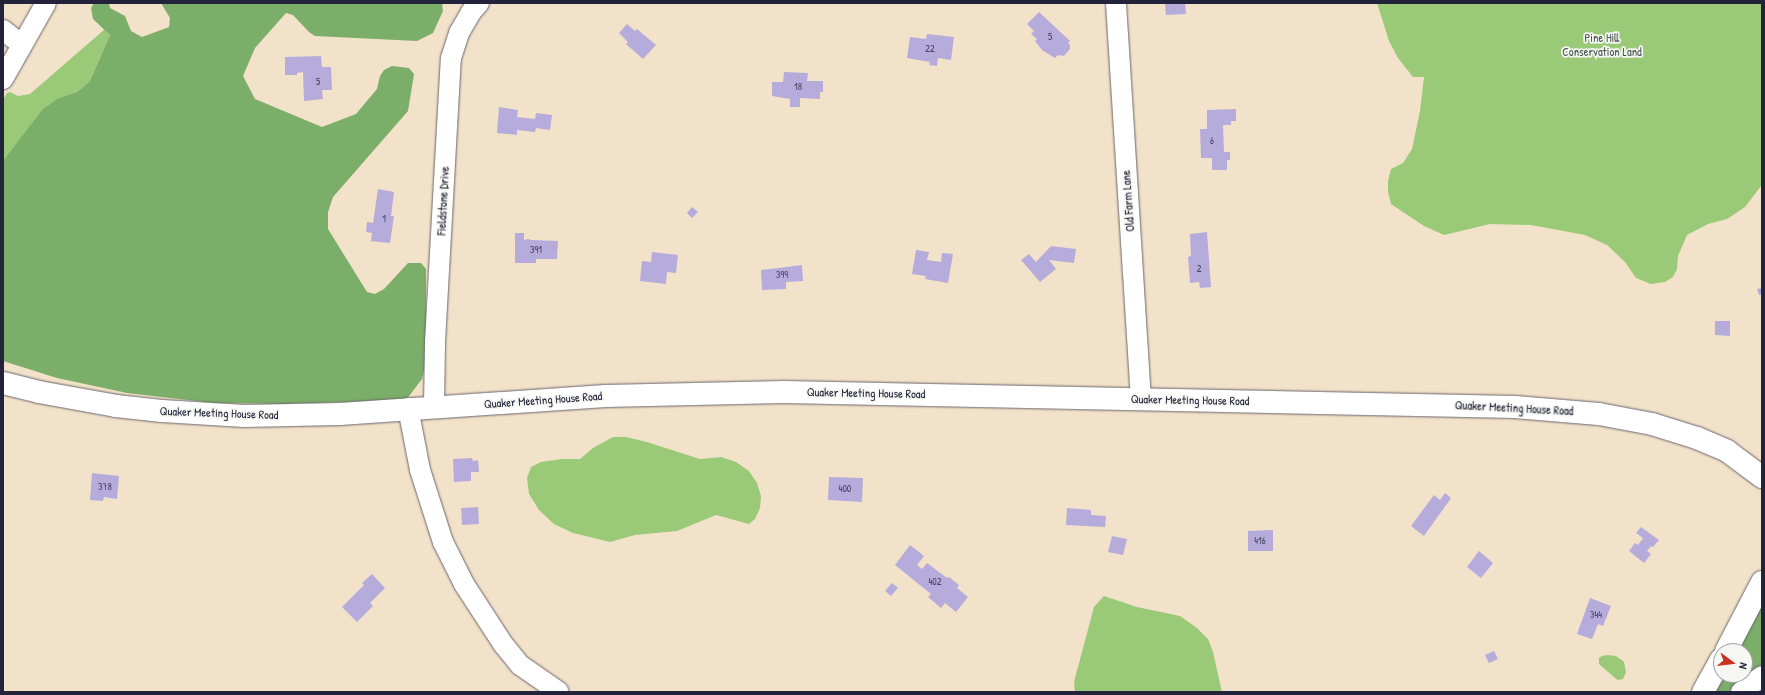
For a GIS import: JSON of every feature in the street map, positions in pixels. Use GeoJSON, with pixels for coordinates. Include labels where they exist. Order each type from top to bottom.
{"type":"FeatureCollection","features":[{"type":"Feature","properties":{"kind":"main road","name":"Quaker Meeting House Road"},"geometry":{"type":"LineString","coordinates":[[3,382],[39,392],[116,406],[202,414],[340,414],[408,408],[605,396],[720,392],[858,392],[1473,405],[1561,410],[1599,414],[1652,424],[1697,438],[1727,451],[1762,458]]}},
{"type":"Feature","properties":{"kind":"main road","name":"Quaker Meeting House Road"},"geometry":{"type":"LineString","coordinates":[[1727,451],[1762,478]]}},
{"type":"Feature","properties":{"kind":"main road"},"geometry":{"type":"LineString","coordinates":[[1730,643],[1762,582]]}},
{"type":"Feature","properties":{"kind":"main road"},"geometry":{"type":"LineString","coordinates":[[1703,692],[1713,674]]}},
{"type":"Feature","properties":{"kind":"street"},"geometry":{"type":"LineString","coordinates":[[3,79],[46,3]]}},
{"type":"Feature","properties":{"kind":"street","name":"Fieldstone Drive"},"geometry":{"type":"LineString","coordinates":[[434,407],[435,342],[451,58],[459,33],[471,12],[479,3]]}},
{"type":"Feature","properties":{"kind":"street","name":"Old Farm Lane"},"geometry":{"type":"LineString","coordinates":[[1116,3],[1142,399]]}},
{"type":"Feature","properties":{"kind":"street"},"geometry":{"type":"LineString","coordinates":[[3,30],[22,45]]}},
{"type":"Feature","properties":{"kind":"street"},"geometry":{"type":"LineString","coordinates":[[408,408],[420,470],[443,542],[464,584],[503,644],[520,665],[559,692]]}},
{"type":"Feature","properties":{"kind":"street"},"geometry":{"type":"LineString","coordinates":[[1741,692],[1762,676]]}},
{"type":"Feature","properties":{"kind":"green space"},"geometry":{"type":"Polygon","coordinates":[[[94,3],[109,3],[110,8],[125,16],[131,31],[142,37],[169,27],[170,18],[161,3],[442,3],[443,11],[433,33],[417,41],[315,36],[309,32],[293,15],[286,13],[255,48],[243,76],[255,99],[322,127],[356,114],[377,89],[380,76],[384,70],[392,66],[409,68],[414,74],[408,111],[333,197],[328,212],[328,229],[367,292],[375,294],[384,289],[408,263],[421,263],[426,269],[426,362],[422,379],[406,400],[284,404],[214,403],[127,393],[57,378],[3,361],[3,161],[43,109],[59,98],[77,92],[90,81],[110,35],[93,19],[91,8],[94,3]]]}},
{"type":"Feature","properties":{"kind":"green space","name":"Pine Hill Conservation Land"},"geometry":{"type":"Polygon","coordinates":[[[1377,3],[1762,3],[1761,186],[1745,207],[1727,219],[1708,224],[1687,235],[1678,256],[1677,269],[1673,277],[1665,282],[1651,284],[1636,278],[1625,262],[1607,245],[1585,235],[1531,225],[1490,224],[1444,235],[1424,226],[1391,204],[1388,192],[1388,181],[1391,169],[1403,163],[1412,149],[1420,111],[1424,77],[1413,77],[1398,58],[1389,41],[1377,3]]]}},
{"type":"Feature","properties":{"kind":"green space"},"geometry":{"type":"Polygon","coordinates":[[[105,29],[110,35],[90,81],[77,92],[59,98],[3,161],[3,100],[7,93],[10,92],[18,96],[30,94],[105,29]]]}},
{"type":"Feature","properties":{"kind":"green space"},"geometry":{"type":"Polygon","coordinates":[[[613,437],[626,437],[647,442],[700,459],[721,457],[736,462],[749,471],[757,483],[761,496],[760,508],[755,519],[749,524],[716,515],[677,531],[635,535],[610,542],[573,533],[554,524],[539,510],[529,494],[527,478],[531,467],[541,462],[562,459],[580,459],[593,448],[613,437]]]}},
{"type":"Feature","properties":{"kind":"green space"},"geometry":{"type":"Polygon","coordinates":[[[1104,596],[1137,607],[1180,616],[1197,628],[1208,639],[1213,652],[1222,692],[1075,692],[1074,682],[1094,607],[1104,596]]]}},
{"type":"Feature","properties":{"kind":"green space"},"geometry":{"type":"Polygon","coordinates":[[[1762,602],[1762,669],[1753,677],[1753,643],[1741,643],[1762,602]]]}},
{"type":"Feature","properties":{"kind":"green space"},"geometry":{"type":"Polygon","coordinates":[[[1607,655],[1616,656],[1624,662],[1626,672],[1623,679],[1618,680],[1599,664],[1599,658],[1607,655]]]}},
{"type":"Feature","properties":{"kind":"green space"},"geometry":{"type":"Polygon","coordinates":[[[1719,683],[1746,683],[1735,692],[1714,692],[1719,683]]]}},
{"type":"Feature","properties":{"kind":"building"},"geometry":{"type":"Polygon","coordinates":[[[1165,3],[1185,3],[1186,14],[1166,15],[1165,3]]]}},
{"type":"Feature","properties":{"kind":"building"},"geometry":{"type":"Polygon","coordinates":[[[1039,12],[1070,41],[1068,43],[1070,45],[1070,49],[1064,56],[1058,55],[1055,58],[1042,50],[1035,41],[1037,39],[1031,34],[1034,31],[1027,24],[1039,12]]]}},
{"type":"Feature","properties":{"kind":"building"},"geometry":{"type":"Polygon","coordinates":[[[627,24],[635,31],[637,29],[656,45],[643,59],[626,44],[628,42],[619,33],[627,24]]]}},
{"type":"Feature","properties":{"kind":"building"},"geometry":{"type":"Polygon","coordinates":[[[927,34],[954,37],[951,60],[938,58],[937,66],[929,65],[930,62],[907,58],[910,37],[926,39],[927,34]]]}},
{"type":"Feature","properties":{"kind":"building"},"geometry":{"type":"Polygon","coordinates":[[[321,56],[322,67],[331,67],[332,90],[322,90],[323,99],[304,101],[303,72],[297,73],[297,75],[285,75],[285,57],[321,56]]]}},
{"type":"Feature","properties":{"kind":"building"},"geometry":{"type":"Polygon","coordinates":[[[784,72],[808,73],[807,81],[823,81],[823,92],[820,92],[820,99],[800,98],[800,107],[790,107],[790,99],[772,96],[772,82],[783,82],[784,72]]]}},
{"type":"Feature","properties":{"kind":"building"},"geometry":{"type":"Polygon","coordinates":[[[499,107],[518,110],[517,117],[535,119],[536,113],[552,115],[550,130],[536,128],[535,132],[517,130],[517,135],[497,133],[499,107]]]}},
{"type":"Feature","properties":{"kind":"building"},"geometry":{"type":"Polygon","coordinates":[[[1236,109],[1236,121],[1231,121],[1231,125],[1223,125],[1224,152],[1230,152],[1230,160],[1227,160],[1227,170],[1212,170],[1212,158],[1201,158],[1200,129],[1207,129],[1207,110],[1236,109]]]}},
{"type":"Feature","properties":{"kind":"building"},"geometry":{"type":"Polygon","coordinates":[[[378,189],[394,192],[391,216],[394,216],[390,243],[371,241],[372,233],[366,232],[367,222],[373,223],[378,189]]]}},
{"type":"Feature","properties":{"kind":"building"},"geometry":{"type":"Polygon","coordinates":[[[692,207],[698,212],[692,218],[687,213],[692,207]]]}},
{"type":"Feature","properties":{"kind":"building"},"geometry":{"type":"Polygon","coordinates":[[[1207,232],[1211,287],[1200,288],[1199,282],[1190,283],[1188,257],[1191,256],[1190,234],[1207,232]]]}},
{"type":"Feature","properties":{"kind":"building"},"geometry":{"type":"Polygon","coordinates":[[[515,233],[524,233],[524,240],[558,241],[557,259],[536,259],[536,263],[515,263],[515,233]]]}},
{"type":"Feature","properties":{"kind":"building"},"geometry":{"type":"Polygon","coordinates":[[[1051,246],[1076,249],[1074,263],[1049,260],[1056,269],[1040,282],[1021,260],[1029,254],[1036,262],[1051,246]]]}},
{"type":"Feature","properties":{"kind":"building"},"geometry":{"type":"Polygon","coordinates":[[[916,250],[929,252],[927,260],[941,262],[942,253],[953,254],[948,283],[925,279],[926,276],[912,274],[916,250]]]}},
{"type":"Feature","properties":{"kind":"building"},"geometry":{"type":"Polygon","coordinates":[[[652,252],[678,255],[676,273],[667,272],[666,284],[640,281],[642,261],[651,262],[652,252]]]}},
{"type":"Feature","properties":{"kind":"building"},"geometry":{"type":"Polygon","coordinates":[[[802,265],[803,281],[786,282],[786,289],[762,290],[761,270],[802,265]]]}},
{"type":"Feature","properties":{"kind":"building"},"geometry":{"type":"Polygon","coordinates":[[[1762,288],[1762,294],[1759,295],[1757,289],[1762,288]]]}},
{"type":"Feature","properties":{"kind":"building"},"geometry":{"type":"Polygon","coordinates":[[[1715,321],[1730,321],[1730,336],[1715,335],[1715,321]]]}},
{"type":"Feature","properties":{"kind":"building"},"geometry":{"type":"Polygon","coordinates":[[[472,458],[473,461],[478,460],[479,472],[471,472],[471,481],[454,482],[453,459],[472,458]]]}},
{"type":"Feature","properties":{"kind":"building"},"geometry":{"type":"Polygon","coordinates":[[[92,473],[119,476],[117,499],[104,497],[103,501],[90,500],[92,473]]]}},
{"type":"Feature","properties":{"kind":"building"},"geometry":{"type":"Polygon","coordinates":[[[829,477],[863,478],[862,502],[828,500],[829,477]]]}},
{"type":"Feature","properties":{"kind":"building"},"geometry":{"type":"Polygon","coordinates":[[[1445,493],[1451,498],[1424,536],[1411,526],[1434,495],[1440,500],[1445,493]]]}},
{"type":"Feature","properties":{"kind":"building"},"geometry":{"type":"Polygon","coordinates":[[[478,507],[479,524],[462,525],[461,508],[478,507]]]}},
{"type":"Feature","properties":{"kind":"building"},"geometry":{"type":"Polygon","coordinates":[[[1067,508],[1091,510],[1091,515],[1106,516],[1105,527],[1066,525],[1067,508]]]}},
{"type":"Feature","properties":{"kind":"building"},"geometry":{"type":"Polygon","coordinates":[[[1641,527],[1659,540],[1647,551],[1651,554],[1644,563],[1629,551],[1635,543],[1638,545],[1643,538],[1636,533],[1641,527]]]}},
{"type":"Feature","properties":{"kind":"building"},"geometry":{"type":"Polygon","coordinates":[[[1273,530],[1273,551],[1248,551],[1248,531],[1273,530]]]}},
{"type":"Feature","properties":{"kind":"building"},"geometry":{"type":"Polygon","coordinates":[[[1112,536],[1127,539],[1123,555],[1108,552],[1112,536]]]}},
{"type":"Feature","properties":{"kind":"building"},"geometry":{"type":"Polygon","coordinates":[[[910,545],[924,556],[917,565],[922,569],[927,563],[959,585],[957,588],[968,597],[956,612],[945,603],[941,608],[928,597],[931,594],[895,565],[910,545]]]}},
{"type":"Feature","properties":{"kind":"building"},"geometry":{"type":"Polygon","coordinates":[[[1479,551],[1493,563],[1481,578],[1467,567],[1479,551]]]}},
{"type":"Feature","properties":{"kind":"building"},"geometry":{"type":"Polygon","coordinates":[[[372,574],[385,588],[370,603],[373,606],[357,622],[342,607],[364,585],[362,583],[372,574]]]}},
{"type":"Feature","properties":{"kind":"building"},"geometry":{"type":"Polygon","coordinates":[[[892,583],[898,588],[891,596],[885,591],[892,583]]]}},
{"type":"Feature","properties":{"kind":"building"},"geometry":{"type":"Polygon","coordinates":[[[1590,598],[1611,606],[1603,626],[1598,624],[1592,639],[1577,634],[1590,598]]]}},
{"type":"Feature","properties":{"kind":"building"},"geometry":{"type":"Polygon","coordinates":[[[1494,651],[1498,659],[1489,663],[1485,655],[1494,651]]]}}]}
